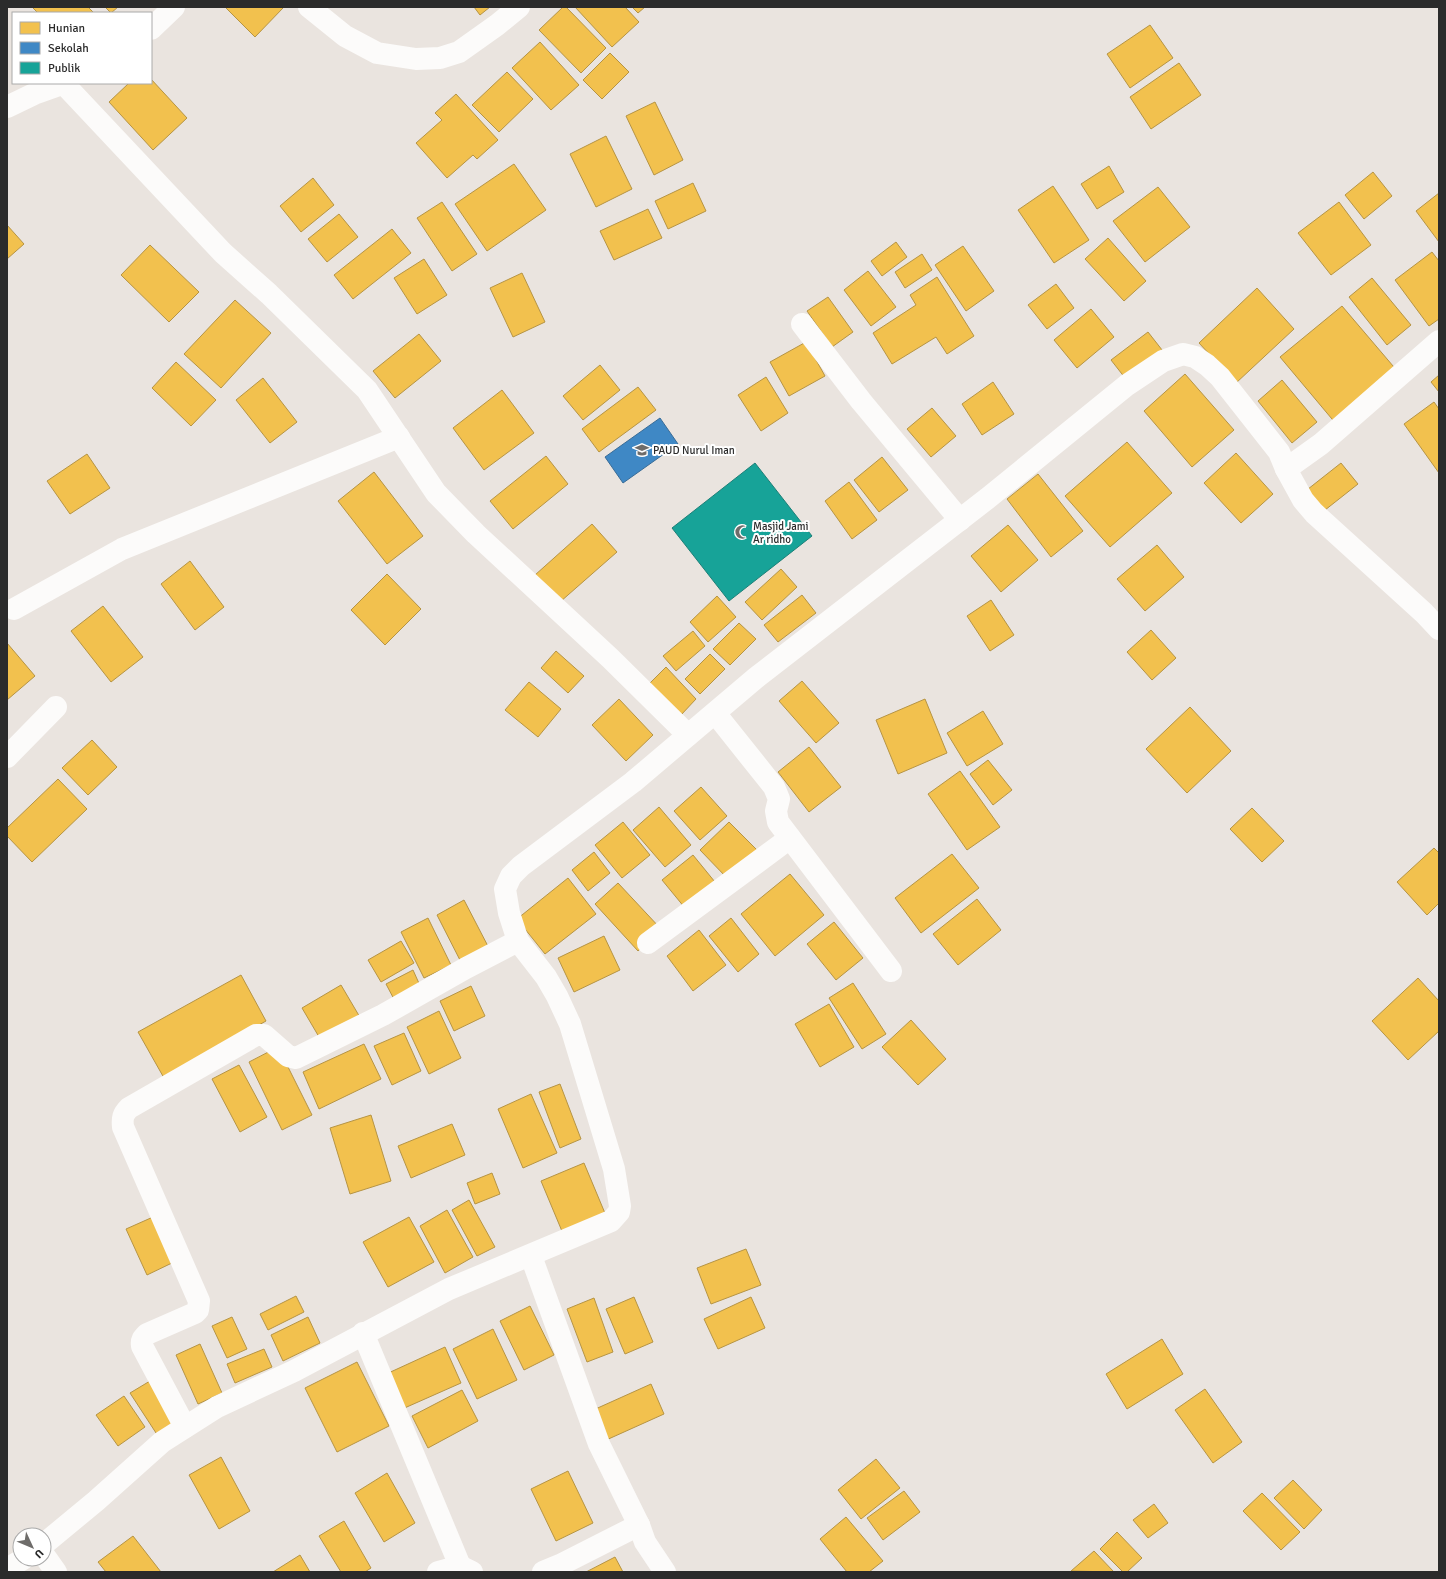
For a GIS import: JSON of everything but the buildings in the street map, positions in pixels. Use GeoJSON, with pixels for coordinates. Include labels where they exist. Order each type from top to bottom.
{"type":"FeatureCollection","features":[{"type":"Feature","properties":{"kind":"street"},"geometry":{"type":"LineString","coordinates":[[152,29],[174,7]]}},
{"type":"Feature","properties":{"kind":"street"},"geometry":{"type":"LineString","coordinates":[[309,7],[345,36],[377,53],[416,59],[440,58],[459,52],[519,7]]}},
{"type":"Feature","properties":{"kind":"street"},"geometry":{"type":"LineString","coordinates":[[7,107],[34,94],[62,84]]}},
{"type":"Feature","properties":{"kind":"street"},"geometry":{"type":"LineString","coordinates":[[66,84],[224,253],[269,294],[367,390],[436,493],[476,534],[610,658],[688,735]]}},
{"type":"Feature","properties":{"kind":"street"},"geometry":{"type":"LineString","coordinates":[[802,324],[861,401],[960,520]]}},
{"type":"Feature","properties":{"kind":"street"},"geometry":{"type":"LineString","coordinates":[[1286,469],[1321,444],[1439,341]]}},
{"type":"Feature","properties":{"kind":"street"},"geometry":{"type":"LineString","coordinates":[[52,1537],[96,1501],[162,1442],[217,1407],[294,1371],[363,1333],[449,1289],[531,1256],[611,1221],[618,1212],[620,1199],[614,1169],[570,1024],[546,977],[518,941],[505,894],[505,889],[511,876],[521,866],[633,782],[757,677],[960,520],[1127,385],[1163,361],[1183,354],[1195,357],[1208,365],[1220,377],[1279,452],[1286,469],[1303,500],[1314,513],[1424,613],[1439,630]]}},
{"type":"Feature","properties":{"kind":"street"},"geometry":{"type":"LineString","coordinates":[[14,609],[122,548],[399,437]]}},
{"type":"Feature","properties":{"kind":"street"},"geometry":{"type":"LineString","coordinates":[[7,757],[56,707]]}},
{"type":"Feature","properties":{"kind":"street"},"geometry":{"type":"LineString","coordinates":[[715,713],[774,786],[779,799],[776,811],[778,822],[891,970]]}},
{"type":"Feature","properties":{"kind":"street"},"geometry":{"type":"LineString","coordinates":[[648,943],[790,838]]}},
{"type":"Feature","properties":{"kind":"street"},"geometry":{"type":"LineString","coordinates":[[185,1427],[142,1346],[141,1341],[147,1334],[195,1313],[198,1310],[199,1301],[123,1127],[123,1114],[129,1108],[256,1036],[264,1035],[288,1056],[296,1058],[383,1015],[466,968],[518,941]]}},
{"type":"Feature","properties":{"kind":"street"},"geometry":{"type":"LineString","coordinates":[[531,1256],[599,1444],[639,1525],[645,1542],[665,1572]]}},
{"type":"Feature","properties":{"kind":"street"},"geometry":{"type":"LineString","coordinates":[[363,1333],[467,1569],[438,1572]]}},
{"type":"Feature","properties":{"kind":"street"},"geometry":{"type":"LineString","coordinates":[[542,1572],[560,1565],[639,1525]]}},
{"type":"Feature","properties":{"kind":"place","name":"PAUD Nurul Iman"},"geometry":{"type":"Point","coordinates":[642,450]}},
{"type":"Feature","properties":{"kind":"place","name":"Masjid Jami Ar ridho"},"geometry":{"type":"Point","coordinates":[742,532]}}]}
